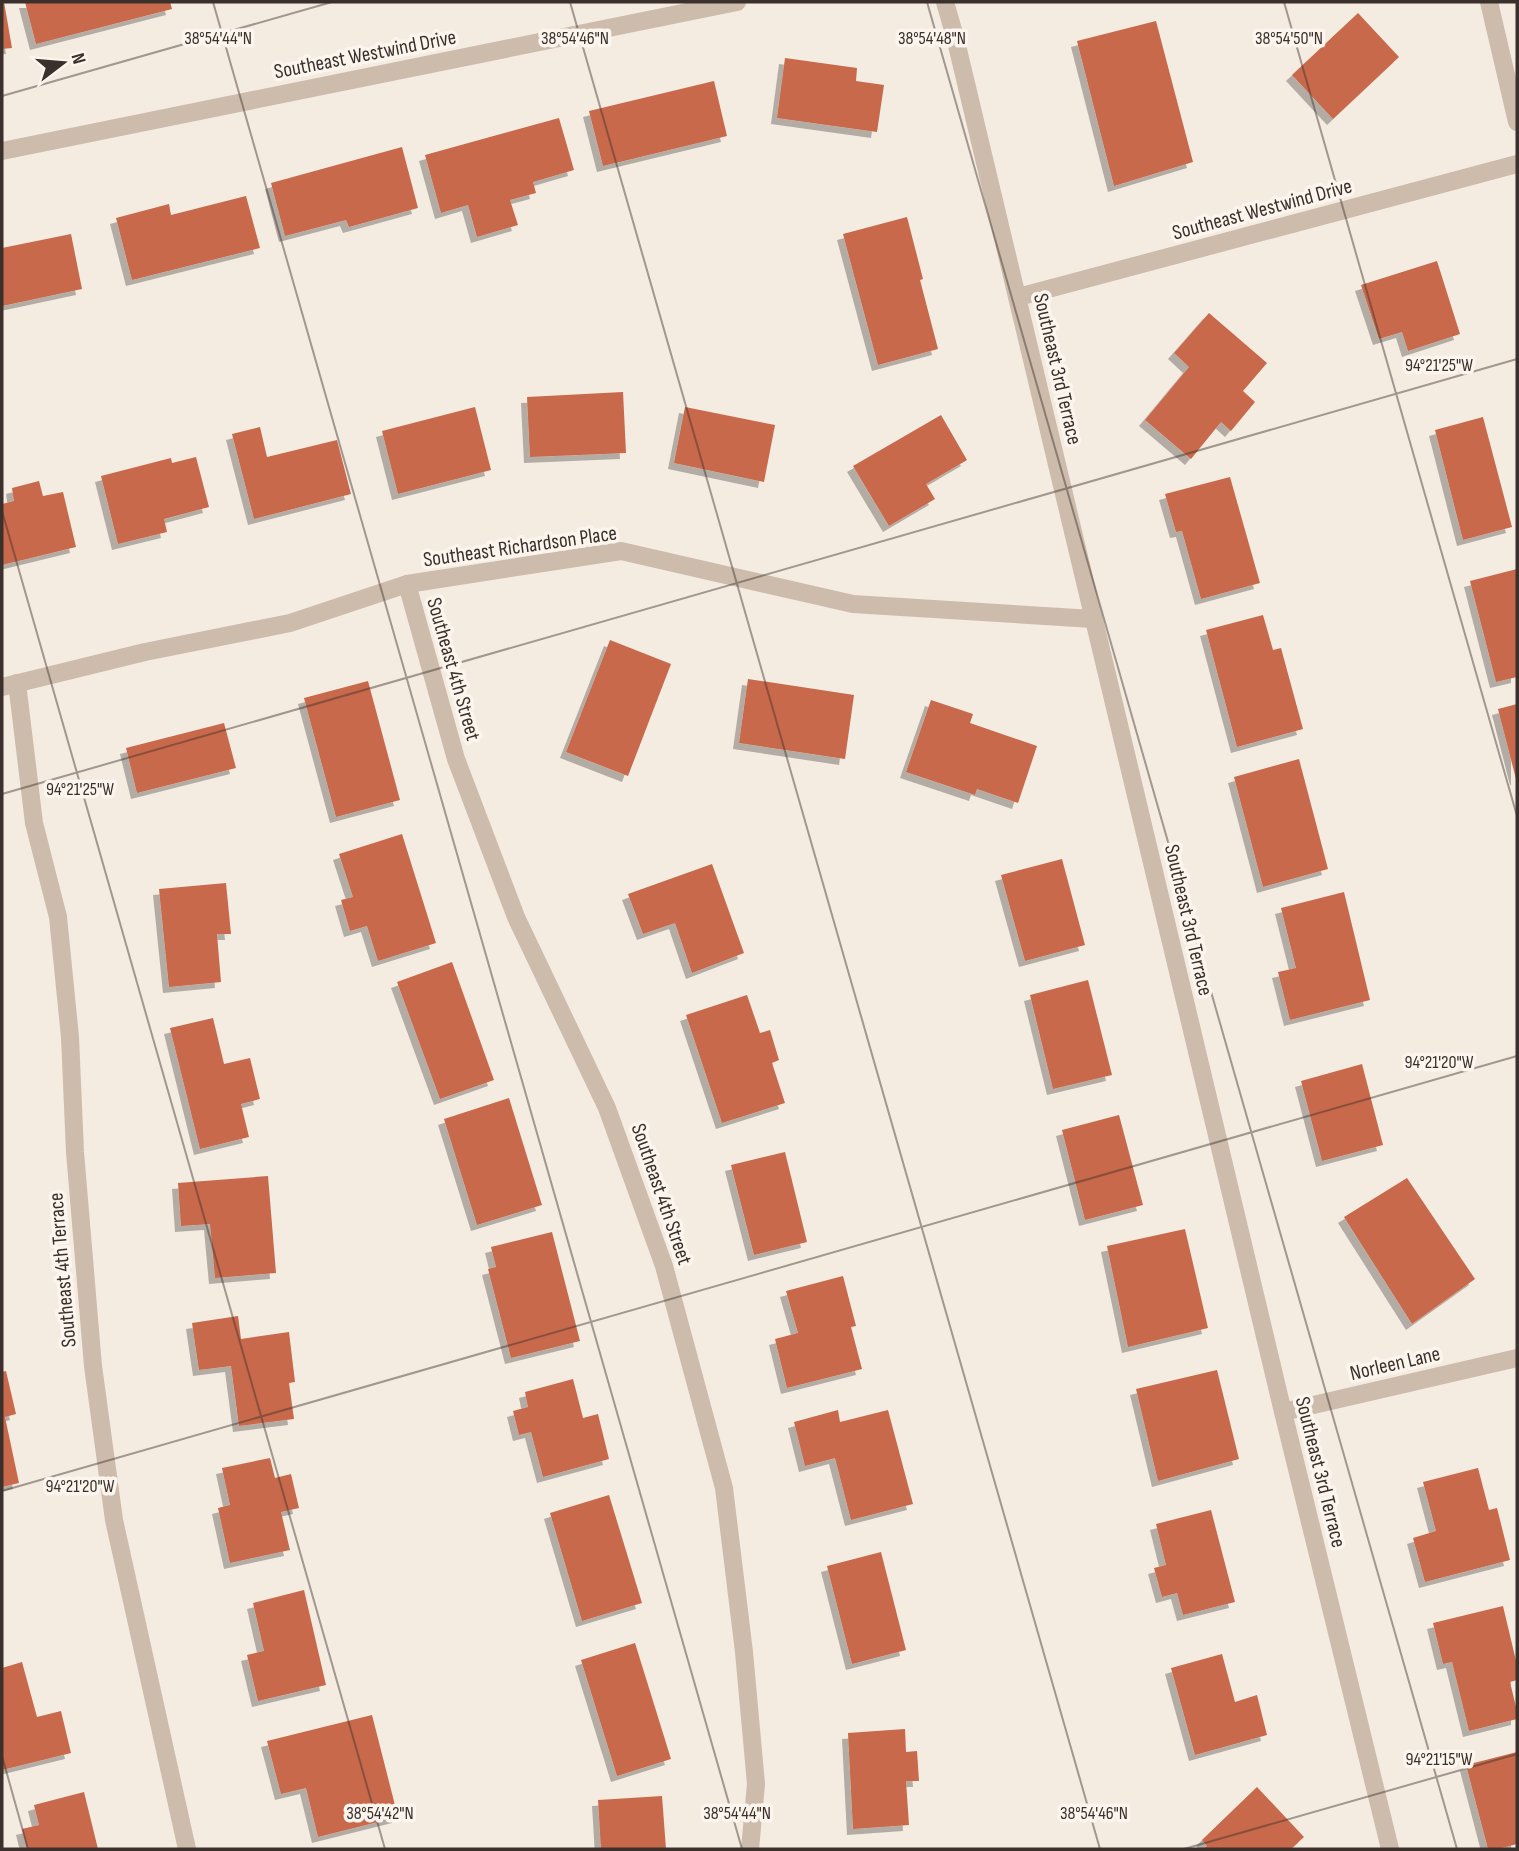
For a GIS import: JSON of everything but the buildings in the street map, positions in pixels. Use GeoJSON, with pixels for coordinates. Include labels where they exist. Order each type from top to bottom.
{"type":"FeatureCollection","features":[{"type":"Feature","properties":{"kind":"street","name":"Southeast Westwind Drive"},"geometry":{"type":"LineString","coordinates":[[2,150],[737,2]]}},
{"type":"Feature","properties":{"kind":"street","name":"Southeast 3rd Terrace"},"geometry":{"type":"LineString","coordinates":[[945,2],[1390,1849]]}},
{"type":"Feature","properties":{"kind":"street"},"geometry":{"type":"LineString","coordinates":[[1489,2],[1517,122]]}},
{"type":"Feature","properties":{"kind":"street","name":"Southeast Westwind Drive"},"geometry":{"type":"LineString","coordinates":[[1018,297],[1517,164]]}},
{"type":"Feature","properties":{"kind":"street","name":"Southeast Richardson Place"},"geometry":{"type":"LineString","coordinates":[[9,685],[145,652],[290,623],[407,584],[621,551],[853,604],[1093,619]]}},
{"type":"Feature","properties":{"kind":"street","name":"Southeast 4th Street"},"geometry":{"type":"LineString","coordinates":[[407,584],[456,759],[516,917],[607,1108],[664,1266],[723,1488],[744,1652],[756,1784],[750,1849]]}},
{"type":"Feature","properties":{"kind":"street","name":"Southeast 4th Terrace"},"geometry":{"type":"LineString","coordinates":[[9,685],[34,823],[58,917],[70,1037],[75,1152],[93,1366],[114,1520],[187,1849]]}},
{"type":"Feature","properties":{"kind":"street","name":"Norleen Lane"},"geometry":{"type":"LineString","coordinates":[[1283,1412],[1517,1358]]}}]}
